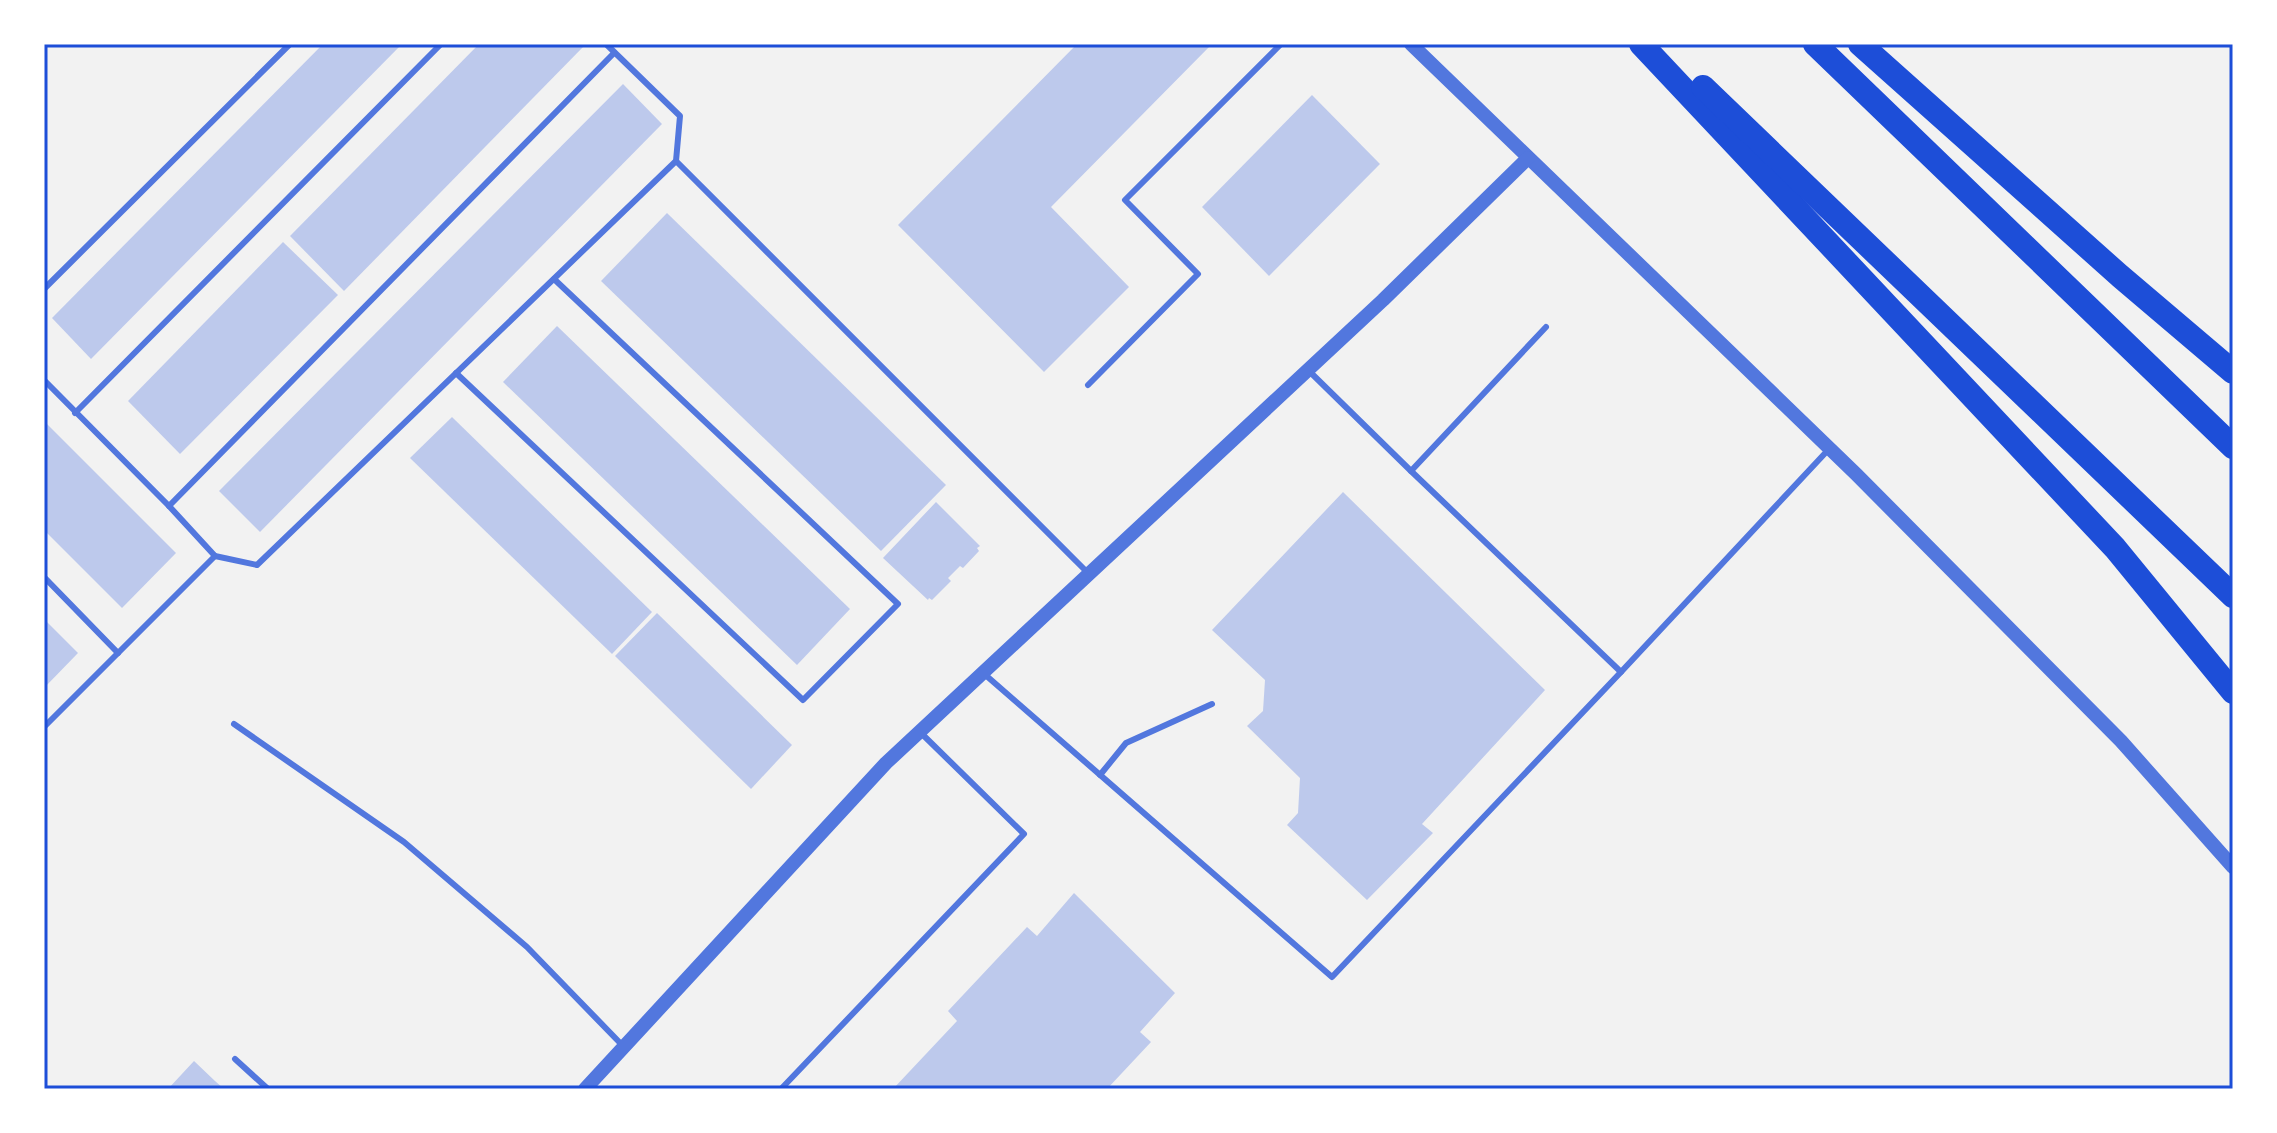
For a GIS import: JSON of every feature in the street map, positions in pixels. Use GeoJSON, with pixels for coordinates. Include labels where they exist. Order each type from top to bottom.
{"type":"FeatureCollection","features":[{"type":"Feature","properties":{"kind":"highway"},"geometry":{"type":"LineString","coordinates":[[1641,44],[2115,548],[2233,692]]}},
{"type":"Feature","properties":{"kind":"highway"},"geometry":{"type":"LineString","coordinates":[[1658,44],[2233,596]]}},
{"type":"Feature","properties":{"kind":"highway"},"geometry":{"type":"LineString","coordinates":[[1815,44],[2233,447]]}},
{"type":"Feature","properties":{"kind":"highway"},"geometry":{"type":"LineString","coordinates":[[1860,44],[2120,276],[2233,372]]}},
{"type":"Feature","properties":{"kind":"street"},"geometry":{"type":"LineString","coordinates":[[1411,44],[1829,449],[2121,741],[2233,867]]}},
{"type":"Feature","properties":{"kind":"street"},"geometry":{"type":"LineString","coordinates":[[585,1089],[886,763],[1308,370],[1528,158]]}},
{"type":"Feature","properties":{"kind":"lane"},"geometry":{"type":"LineString","coordinates":[[44,289],[290,44]]}},
{"type":"Feature","properties":{"kind":"lane"},"geometry":{"type":"LineString","coordinates":[[75,413],[441,44]]}},
{"type":"Feature","properties":{"kind":"lane"},"geometry":{"type":"LineString","coordinates":[[44,380],[215,556],[257,565],[676,161],[680,116],[606,44]]}},
{"type":"Feature","properties":{"kind":"lane"},"geometry":{"type":"LineString","coordinates":[[1088,385],[1198,274],[1125,200],[1281,44]]}},
{"type":"Feature","properties":{"kind":"lane"},"geometry":{"type":"LineString","coordinates":[[169,506],[614,53]]}},
{"type":"Feature","properties":{"kind":"lane"},"geometry":{"type":"LineString","coordinates":[[676,161],[1088,573]]}},
{"type":"Feature","properties":{"kind":"lane"},"geometry":{"type":"LineString","coordinates":[[456,373],[803,700],[898,604],[554,279]]}},
{"type":"Feature","properties":{"kind":"lane"},"geometry":{"type":"LineString","coordinates":[[1411,471],[1546,327]]}},
{"type":"Feature","properties":{"kind":"lane"},"geometry":{"type":"LineString","coordinates":[[1308,370],[1621,672]]}},
{"type":"Feature","properties":{"kind":"lane"},"geometry":{"type":"LineString","coordinates":[[982,672],[1332,977],[1829,449]]}},
{"type":"Feature","properties":{"kind":"lane"},"geometry":{"type":"LineString","coordinates":[[44,727],[215,556]]}},
{"type":"Feature","properties":{"kind":"lane"},"geometry":{"type":"LineString","coordinates":[[44,577],[118,653]]}},
{"type":"Feature","properties":{"kind":"lane"},"geometry":{"type":"LineString","coordinates":[[1100,775],[1126,743],[1212,704]]}},
{"type":"Feature","properties":{"kind":"lane"},"geometry":{"type":"LineString","coordinates":[[234,724],[404,842],[527,947],[624,1047]]}},
{"type":"Feature","properties":{"kind":"lane"},"geometry":{"type":"LineString","coordinates":[[781,1089],[1024,834],[919,731]]}},
{"type":"Feature","properties":{"kind":"lane"},"geometry":{"type":"LineString","coordinates":[[235,1059],[268,1089]]}},
{"type":"Feature","properties":{"kind":"building"},"geometry":{"type":"Polygon","coordinates":[[[323,44],[402,44],[91,359],[52,318],[323,44]]]}},
{"type":"Feature","properties":{"kind":"building"},"geometry":{"type":"Polygon","coordinates":[[[479,44],[584,46],[344,291],[290,236],[479,44]]]}},
{"type":"Feature","properties":{"kind":"building"},"geometry":{"type":"Polygon","coordinates":[[[1077,44],[1212,44],[1051,207],[1129,287],[1044,372],[898,225],[1077,44]]]}},
{"type":"Feature","properties":{"kind":"building"},"geometry":{"type":"Polygon","coordinates":[[[623,84],[662,124],[260,532],[219,491],[623,84]]]}},
{"type":"Feature","properties":{"kind":"building"},"geometry":{"type":"Polygon","coordinates":[[[1312,95],[1380,164],[1269,276],[1202,207],[1312,95]]]}},
{"type":"Feature","properties":{"kind":"building"},"geometry":{"type":"Polygon","coordinates":[[[667,213],[946,485],[881,551],[601,281],[667,213]]]}},
{"type":"Feature","properties":{"kind":"building"},"geometry":{"type":"Polygon","coordinates":[[[283,242],[338,295],[180,454],[128,401],[283,242]]]}},
{"type":"Feature","properties":{"kind":"building"},"geometry":{"type":"Polygon","coordinates":[[[557,326],[850,609],[797,665],[503,382],[557,326]]]}},
{"type":"Feature","properties":{"kind":"building"},"geometry":{"type":"Polygon","coordinates":[[[452,417],[652,612],[612,654],[410,458],[452,417]]]}},
{"type":"Feature","properties":{"kind":"building"},"geometry":{"type":"Polygon","coordinates":[[[44,421],[176,553],[122,608],[44,530],[44,421]]]}},
{"type":"Feature","properties":{"kind":"building"},"geometry":{"type":"Polygon","coordinates":[[[1343,492],[1545,690],[1422,824],[1433,833],[1367,900],[1287,825],[1298,813],[1300,778],[1247,726],[1263,711],[1265,680],[1212,630],[1343,492]]]}},
{"type":"Feature","properties":{"kind":"building"},"geometry":{"type":"Polygon","coordinates":[[[936,502],[980,546],[963,568],[960,566],[948,578],[951,581],[932,600],[928,600],[883,558],[936,502]]]}},
{"type":"Feature","properties":{"kind":"building"},"geometry":{"type":"Polygon","coordinates":[[[657,613],[792,745],[751,789],[615,656],[657,613]]]}},
{"type":"Feature","properties":{"kind":"building"},"geometry":{"type":"Polygon","coordinates":[[[44,619],[78,653],[44,688],[44,619]]]}},
{"type":"Feature","properties":{"kind":"building"},"geometry":{"type":"Polygon","coordinates":[[[1074,893],[1175,993],[1140,1032],[1151,1042],[1107,1089],[893,1089],[957,1021],[948,1011],[1027,927],[1037,936],[1074,893]]]}},
{"type":"Feature","properties":{"kind":"building"},"geometry":{"type":"Polygon","coordinates":[[[194,1061],[215,1081],[224,1089],[168,1089],[194,1061]]]}}]}
